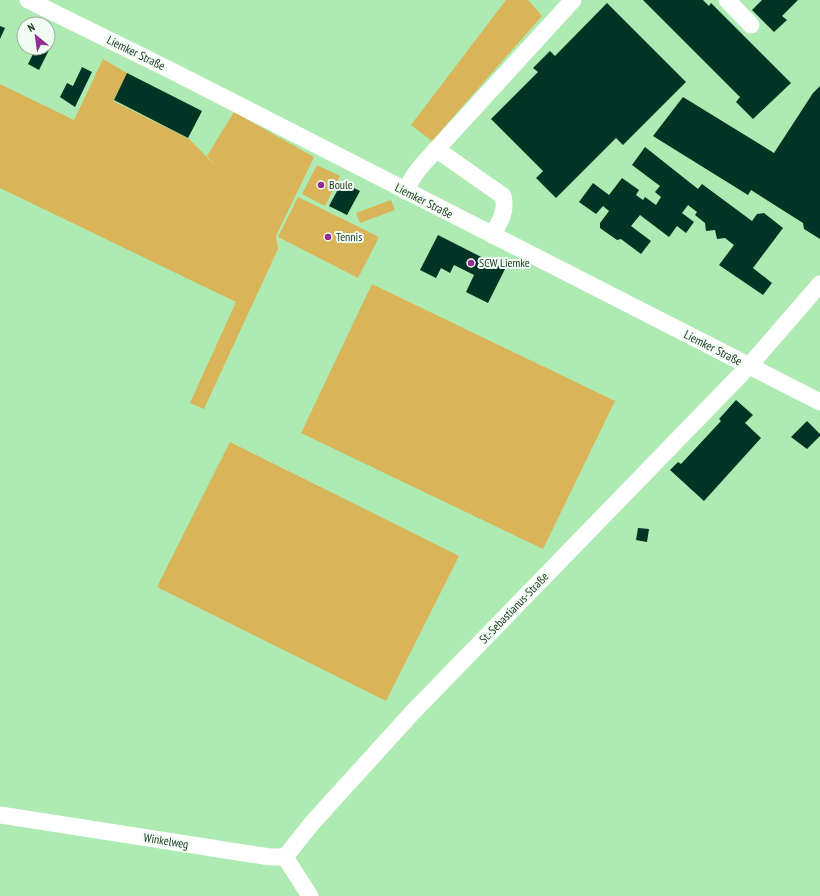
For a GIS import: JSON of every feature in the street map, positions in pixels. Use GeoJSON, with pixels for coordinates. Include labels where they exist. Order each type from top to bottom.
{"type":"FeatureCollection","features":[{"type":"Feature","properties":{"kind":"street","name":"Liemker Straße"},"geometry":{"type":"LineString","coordinates":[[28,0],[820,402]]}},
{"type":"Feature","properties":{"kind":"street"},"geometry":{"type":"LineString","coordinates":[[405,191],[415,174],[436,149],[573,0]]}},
{"type":"Feature","properties":{"kind":"street"},"geometry":{"type":"LineString","coordinates":[[726,0],[751,25]]}},
{"type":"Feature","properties":{"kind":"street"},"geometry":{"type":"LineString","coordinates":[[436,149],[503,196],[505,205],[500,221],[492,235]]}},
{"type":"Feature","properties":{"kind":"street","name":"St.-Sebastianus-Straße"},"geometry":{"type":"LineString","coordinates":[[285,857],[318,816],[412,713],[749,366],[820,284]]}},
{"type":"Feature","properties":{"kind":"street","name":"Winkelweg"},"geometry":{"type":"LineString","coordinates":[[0,815],[270,857],[285,857]]}},
{"type":"Feature","properties":{"kind":"street"},"geometry":{"type":"LineString","coordinates":[[285,857],[310,896]]}},
{"type":"Feature","properties":{"kind":"shaded area"},"geometry":{"type":"Polygon","coordinates":[[[506,0],[528,0],[542,16],[432,141],[411,125],[506,0]]]}},
{"type":"Feature","properties":{"kind":"shaded area"},"geometry":{"type":"Polygon","coordinates":[[[103,59],[127,73],[113,101],[189,139],[218,168],[207,156],[234,112],[314,157],[276,236],[278,249],[204,409],[190,403],[236,302],[0,188],[0,84],[74,120],[103,59]]]}},
{"type":"Feature","properties":{"kind":"shaded area","name":"Boule"},"geometry":{"type":"Polygon","coordinates":[[[317,165],[340,176],[325,206],[302,194],[317,165]]]}},
{"type":"Feature","properties":{"kind":"shaded area","name":"Tennis"},"geometry":{"type":"Polygon","coordinates":[[[298,197],[379,237],[358,278],[278,237],[298,197]]]}},
{"type":"Feature","properties":{"kind":"shaded area","name":"Boule"},"geometry":{"type":"Polygon","coordinates":[[[391,200],[395,210],[360,223],[356,213],[391,200]]]}},
{"type":"Feature","properties":{"kind":"shaded area"},"geometry":{"type":"Polygon","coordinates":[[[372,284],[615,401],[543,549],[301,433],[372,284]]]}},
{"type":"Feature","properties":{"kind":"shaded area"},"geometry":{"type":"Polygon","coordinates":[[[230,442],[459,556],[386,701],[157,587],[230,442]]]}},
{"type":"Feature","properties":{"kind":"building"},"geometry":{"type":"Polygon","coordinates":[[[643,0],[703,0],[709,6],[711,3],[791,83],[753,119],[736,102],[740,97],[643,0]]]}},
{"type":"Feature","properties":{"kind":"building"},"geometry":{"type":"Polygon","coordinates":[[[762,0],[798,0],[782,16],[787,20],[774,32],[752,10],[762,0]]]}},
{"type":"Feature","properties":{"kind":"building"},"geometry":{"type":"Polygon","coordinates":[[[607,3],[686,82],[623,145],[616,138],[556,198],[536,178],[543,171],[491,119],[538,72],[533,68],[550,51],[555,56],[607,3]]]}},
{"type":"Feature","properties":{"kind":"building"},"geometry":{"type":"Polygon","coordinates":[[[0,26],[5,28],[0,39],[0,26]]]}},
{"type":"Feature","properties":{"kind":"building"},"geometry":{"type":"Polygon","coordinates":[[[32,56],[46,56],[39,70],[28,64],[32,56]]]}},
{"type":"Feature","properties":{"kind":"building"},"geometry":{"type":"Polygon","coordinates":[[[82,67],[92,72],[75,107],[60,97],[67,83],[73,86],[82,67]]]}},
{"type":"Feature","properties":{"kind":"building"},"geometry":{"type":"Polygon","coordinates":[[[127,73],[202,111],[188,138],[114,100],[127,73]]]}},
{"type":"Feature","properties":{"kind":"building"},"geometry":{"type":"Polygon","coordinates":[[[820,86],[820,239],[804,229],[803,223],[751,190],[748,195],[653,136],[683,97],[774,153],[813,93],[820,86]]]}},
{"type":"Feature","properties":{"kind":"building"},"geometry":{"type":"Polygon","coordinates":[[[645,147],[698,189],[702,184],[752,221],[757,214],[764,213],[783,228],[753,268],[772,283],[763,295],[719,265],[734,245],[725,238],[717,239],[715,230],[706,231],[705,223],[695,215],[697,212],[688,205],[682,213],[694,222],[686,233],[677,226],[669,237],[640,215],[631,226],[651,241],[641,254],[621,239],[617,240],[600,228],[600,223],[609,211],[603,206],[596,214],[579,202],[593,183],[609,195],[622,178],[639,190],[636,195],[643,200],[645,197],[656,205],[661,197],[655,192],[660,186],[632,165],[645,147]]]}},
{"type":"Feature","properties":{"kind":"building"},"geometry":{"type":"Polygon","coordinates":[[[342,182],[360,191],[347,215],[329,206],[342,182]]]}},
{"type":"Feature","properties":{"kind":"building","name":"SCW Liemke"},"geometry":{"type":"Polygon","coordinates":[[[438,235],[505,269],[488,303],[466,292],[474,275],[454,265],[450,273],[441,268],[436,278],[420,270],[438,235]]]}},
{"type":"Feature","properties":{"kind":"building"},"geometry":{"type":"Polygon","coordinates":[[[736,400],[753,415],[745,423],[761,438],[704,501],[670,470],[678,462],[681,464],[721,421],[719,419],[736,400]]]}},
{"type":"Feature","properties":{"kind":"building"},"geometry":{"type":"Polygon","coordinates":[[[807,421],[820,434],[820,436],[807,449],[791,437],[807,421]]]}},
{"type":"Feature","properties":{"kind":"building"},"geometry":{"type":"Polygon","coordinates":[[[638,528],[649,529],[647,542],[636,540],[638,528]]]}},
{"type":"Feature","properties":{"kind":"place","name":"Boule"},"geometry":{"type":"Point","coordinates":[321,185]}},
{"type":"Feature","properties":{"kind":"place","name":"Tennis"},"geometry":{"type":"Point","coordinates":[328,237]}},
{"type":"Feature","properties":{"kind":"place","name":"SCW Liemke"},"geometry":{"type":"Point","coordinates":[471,263]}}]}
